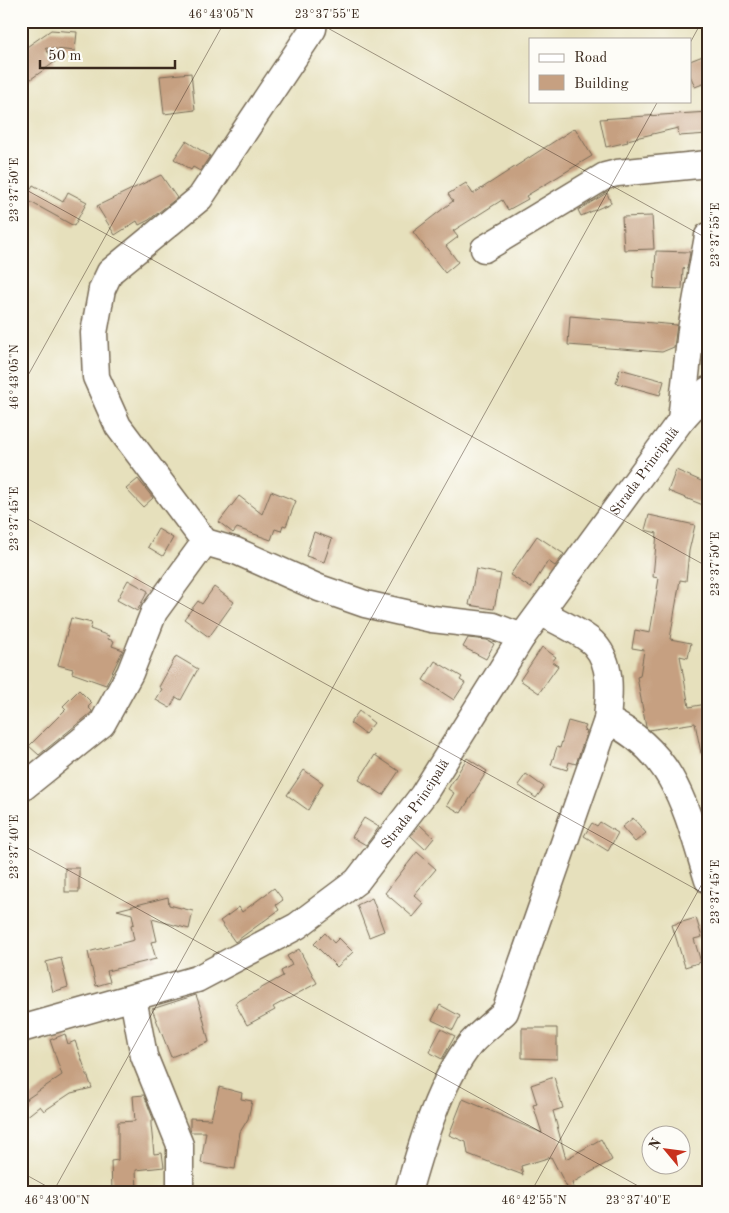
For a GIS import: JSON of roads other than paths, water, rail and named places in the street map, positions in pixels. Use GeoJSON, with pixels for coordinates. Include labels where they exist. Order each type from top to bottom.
{"type":"FeatureCollection","features":[{"type":"Feature","properties":{"kind":"street"},"geometry":{"type":"LineString","coordinates":[[314,21],[313,30],[200,198],[110,272],[102,289],[94,333],[96,377],[118,426],[205,542],[236,550],[319,588],[365,604],[432,619],[493,626],[522,637]]}},
{"type":"Feature","properties":{"kind":"street"},"geometry":{"type":"LineString","coordinates":[[484,249],[606,176],[617,173],[708,164]]}},
{"type":"Feature","properties":{"kind":"street","name":"Strada Principală"},"geometry":{"type":"LineString","coordinates":[[681,420],[691,330],[708,236]]}},
{"type":"Feature","properties":{"kind":"street","name":"Strada Principală"},"geometry":{"type":"LineString","coordinates":[[21,1029],[197,979],[297,926],[357,881],[423,795],[522,637],[542,613],[681,420],[708,390]]}},
{"type":"Feature","properties":{"kind":"street"},"geometry":{"type":"LineString","coordinates":[[21,790],[102,724],[130,673],[154,612],[205,542]]}},
{"type":"Feature","properties":{"kind":"street"},"geometry":{"type":"LineString","coordinates":[[408,1192],[424,1136],[444,1089],[471,1044],[505,1012],[607,720],[609,693],[606,666],[595,644],[542,613]]}},
{"type":"Feature","properties":{"kind":"street"},"geometry":{"type":"LineString","coordinates":[[607,720],[629,730],[665,767],[682,796],[708,880]]}},
{"type":"Feature","properties":{"kind":"street"},"geometry":{"type":"LineString","coordinates":[[133,998],[144,1056],[180,1145],[180,1192]]}}]}
